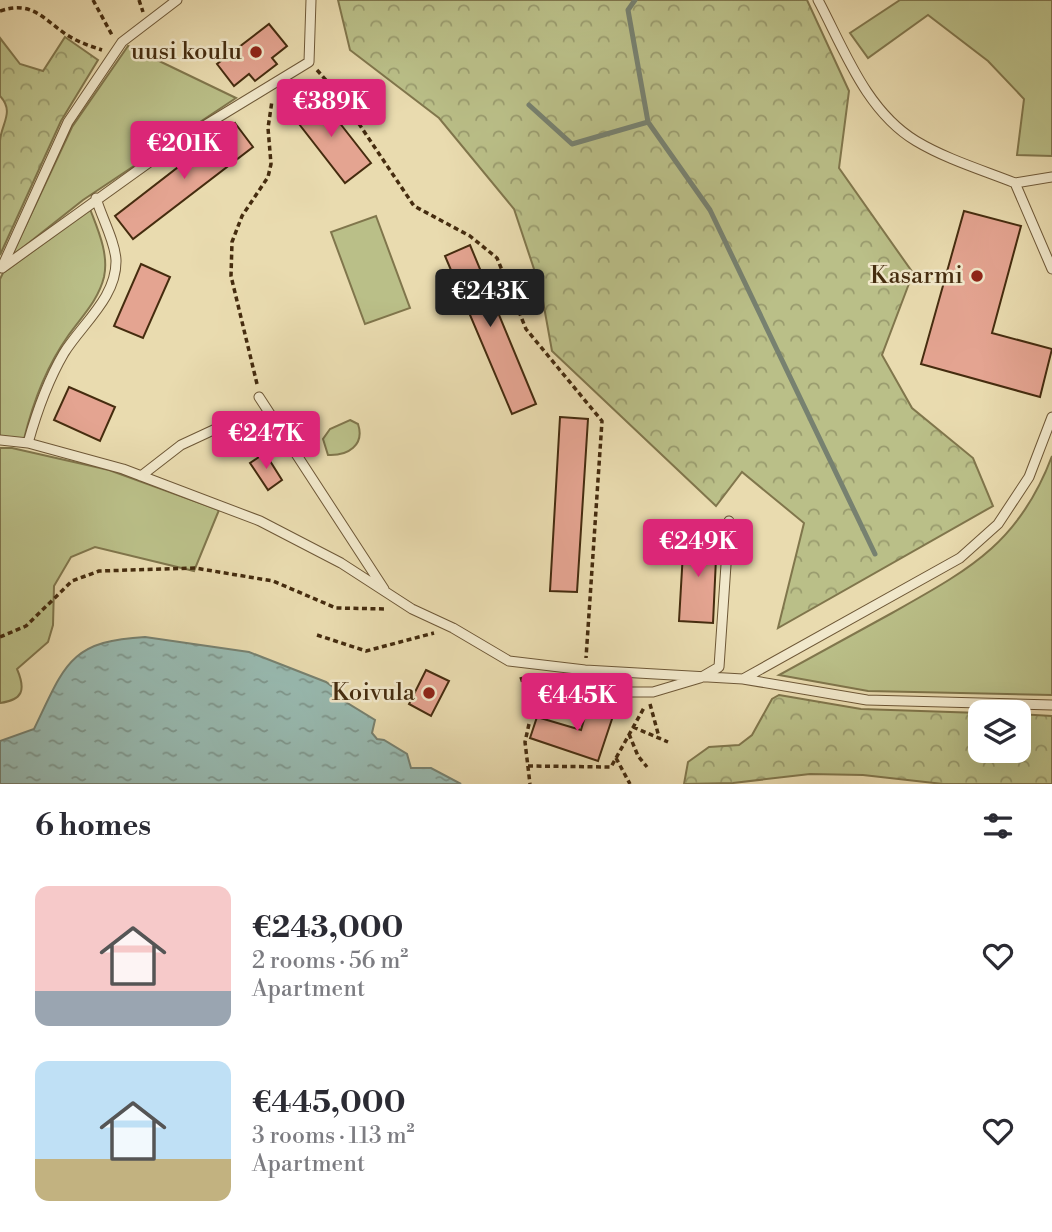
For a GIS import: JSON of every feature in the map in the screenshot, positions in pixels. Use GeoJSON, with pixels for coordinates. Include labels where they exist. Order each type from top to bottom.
{"type":"FeatureCollection","features":[{"type":"Feature","properties":{"kind":"lane"},"geometry":{"type":"LineString","coordinates":[[1,270],[68,122],[122,42],[177,0]]}},
{"type":"Feature","properties":{"kind":"lane"},"geometry":{"type":"LineString","coordinates":[[1,270],[96,198],[176,143],[309,62],[312,49],[311,0]]}},
{"type":"Feature","properties":{"kind":"lane"},"geometry":{"type":"LineString","coordinates":[[818,0],[865,91],[897,127],[941,153],[1015,183],[1052,177]]}},
{"type":"Feature","properties":{"kind":"lane"},"geometry":{"type":"LineString","coordinates":[[1015,183],[1052,269]]}},
{"type":"Feature","properties":{"kind":"lane"},"geometry":{"type":"LineString","coordinates":[[28,443],[40,399],[65,351],[93,314],[113,281],[116,258],[96,198]]}},
{"type":"Feature","properties":{"kind":"lane"},"geometry":{"type":"LineString","coordinates":[[259,397],[387,593]]}},
{"type":"Feature","properties":{"kind":"lane"},"geometry":{"type":"LineString","coordinates":[[743,679],[960,558],[998,524],[1030,477],[1052,417]]}},
{"type":"Feature","properties":{"kind":"lane"},"geometry":{"type":"LineString","coordinates":[[141,476],[181,445],[237,419],[278,429]]}},
{"type":"Feature","properties":{"kind":"lane"},"geometry":{"type":"LineString","coordinates":[[0,440],[28,443],[141,476],[260,521],[341,563],[412,609],[453,628],[509,661],[585,670],[743,679],[867,700],[1052,705]]}},
{"type":"Feature","properties":{"kind":"lane"},"geometry":{"type":"LineString","coordinates":[[531,710],[571,710],[588,698],[616,692],[653,692],[700,678],[719,667],[729,521]]}},
{"type":"Feature","properties":{"kind":"path"},"geometry":{"type":"LineString","coordinates":[[93,0],[113,36],[122,42]]}},
{"type":"Feature","properties":{"kind":"path"},"geometry":{"type":"LineString","coordinates":[[0,11],[16,3],[39,12],[67,35],[88,46],[114,53]]}},
{"type":"Feature","properties":{"kind":"path"},"geometry":{"type":"LineString","coordinates":[[309,62],[341,97],[414,206],[470,236],[497,258],[526,329],[602,421],[585,670]]}},
{"type":"Feature","properties":{"kind":"path"},"geometry":{"type":"LineString","coordinates":[[259,397],[231,276],[232,242],[242,216],[268,177],[271,164],[268,128],[274,82]]}},
{"type":"Feature","properties":{"kind":"path"},"geometry":{"type":"LineString","coordinates":[[0,637],[26,626],[72,582],[99,571],[195,568],[273,580],[336,608],[412,609]]}},
{"type":"Feature","properties":{"kind":"path"},"geometry":{"type":"LineString","coordinates":[[317,635],[366,651],[453,628]]}},
{"type":"Feature","properties":{"kind":"path"},"geometry":{"type":"LineString","coordinates":[[528,766],[611,767],[649,699],[659,737]]}},
{"type":"Feature","properties":{"kind":"path"},"geometry":{"type":"LineString","coordinates":[[633,727],[668,742]]}},
{"type":"Feature","properties":{"kind":"path"},"geometry":{"type":"LineString","coordinates":[[629,734],[638,757],[647,767]]}},
{"type":"Feature","properties":{"kind":"path"},"geometry":{"type":"LineString","coordinates":[[616,758],[630,783]]}},
{"type":"Feature","properties":{"kind":"green space"},"geometry":{"type":"Polygon","coordinates":[[[338,0],[807,0],[849,91],[839,168],[913,273],[882,355],[912,408],[973,458],[993,506],[778,628],[804,523],[742,472],[716,506],[552,351],[541,290],[514,209],[439,118],[350,50],[338,0]]]}},
{"type":"Feature","properties":{"kind":"green space"},"geometry":{"type":"Polygon","coordinates":[[[900,0],[1052,0],[1052,156],[1017,155],[1024,99],[988,61],[928,15],[868,58],[850,33],[900,0]]]}},
{"type":"Feature","properties":{"kind":"green space"},"geometry":{"type":"Polygon","coordinates":[[[65,37],[98,60],[61,121],[0,255],[0,141],[7,113],[0,96],[0,38],[20,64],[43,71],[65,37]]]}},
{"type":"Feature","properties":{"kind":"green space"},"geometry":{"type":"Polygon","coordinates":[[[128,46],[236,98],[83,200],[11,257],[72,127],[128,46]]]}},
{"type":"Feature","properties":{"kind":"green space"},"geometry":{"type":"Polygon","coordinates":[[[90,209],[105,260],[104,277],[98,294],[60,348],[47,372],[24,439],[0,436],[0,279],[3,273],[90,209]]]}},
{"type":"Feature","properties":{"kind":"green space"},"geometry":{"type":"Polygon","coordinates":[[[376,216],[410,308],[365,324],[331,232],[376,216]]]}},
{"type":"Feature","properties":{"kind":"green space"},"geometry":{"type":"Polygon","coordinates":[[[350,420],[358,424],[360,431],[357,443],[342,454],[328,455],[323,439],[330,429],[350,420]]]}},
{"type":"Feature","properties":{"kind":"green space"},"geometry":{"type":"Polygon","coordinates":[[[0,448],[12,448],[109,470],[219,510],[194,571],[95,547],[71,557],[54,586],[53,625],[48,642],[17,669],[22,688],[18,696],[0,703],[0,448]]]}},
{"type":"Feature","properties":{"kind":"green space"},"geometry":{"type":"Polygon","coordinates":[[[1052,456],[1052,695],[868,691],[779,675],[967,568],[1007,533],[1024,512],[1052,456]]]}},
{"type":"Feature","properties":{"kind":"green space"},"geometry":{"type":"Polygon","coordinates":[[[779,695],[861,709],[968,713],[968,763],[1031,763],[1031,715],[1052,716],[1052,784],[943,784],[863,775],[810,774],[733,783],[684,784],[688,762],[709,747],[739,745],[752,735],[772,699],[779,695]]]}},
{"type":"Feature","properties":{"kind":"water"},"geometry":{"type":"Polygon","coordinates":[[[145,637],[249,652],[326,682],[337,690],[341,699],[375,720],[372,733],[377,739],[384,740],[407,754],[411,768],[431,768],[461,784],[0,784],[0,741],[34,729],[54,688],[73,660],[100,644],[145,637]]]}},
{"type":"Feature","properties":{"kind":"building","name":"uusi koulu"},"geometry":{"type":"Polygon","coordinates":[[[269,24],[287,46],[272,58],[277,64],[255,81],[249,74],[234,86],[217,64],[269,24]]]}},
{"type":"Feature","properties":{"kind":"building"},"geometry":{"type":"Polygon","coordinates":[[[317,94],[371,163],[345,183],[292,115],[317,94]]]}},
{"type":"Feature","properties":{"kind":"building"},"geometry":{"type":"Polygon","coordinates":[[[235,123],[253,147],[133,239],[115,216],[235,123]]]}},
{"type":"Feature","properties":{"kind":"building","name":"Kasarmi"},"geometry":{"type":"Polygon","coordinates":[[[964,211],[1021,226],[992,333],[1052,349],[1040,397],[921,364],[964,211]]]}},
{"type":"Feature","properties":{"kind":"building"},"geometry":{"type":"Polygon","coordinates":[[[470,245],[536,404],[512,414],[445,256],[470,245]]]}},
{"type":"Feature","properties":{"kind":"building"},"geometry":{"type":"Polygon","coordinates":[[[141,264],[170,277],[143,338],[114,326],[141,264]]]}},
{"type":"Feature","properties":{"kind":"building"},"geometry":{"type":"Polygon","coordinates":[[[69,387],[115,407],[100,441],[54,420],[69,387]]]}},
{"type":"Feature","properties":{"kind":"building"},"geometry":{"type":"Polygon","coordinates":[[[560,417],[588,419],[577,592],[550,591],[560,417]]]}},
{"type":"Feature","properties":{"kind":"building"},"geometry":{"type":"Polygon","coordinates":[[[265,453],[282,480],[268,490],[250,463],[265,453]]]}},
{"type":"Feature","properties":{"kind":"building"},"geometry":{"type":"Polygon","coordinates":[[[684,535],[717,537],[713,623],[679,621],[684,535]]]}},
{"type":"Feature","properties":{"kind":"building","name":"Koivula"},"geometry":{"type":"Polygon","coordinates":[[[426,670],[449,681],[431,716],[409,704],[426,670]]]}},
{"type":"Feature","properties":{"kind":"building"},"geometry":{"type":"Polygon","coordinates":[[[595,704],[615,710],[598,761],[530,738],[537,717],[581,730],[588,706],[595,704]]]}},
{"type":"Feature","properties":{"kind":"waterway"},"geometry":{"type":"LineString","coordinates":[[635,0],[628,10],[648,122],[710,210],[875,554]]}},
{"type":"Feature","properties":{"kind":"waterway"},"geometry":{"type":"LineString","coordinates":[[529,105],[572,144],[648,122]]}},
{"type":"Feature","properties":{"kind":"place","name":"uusi koulu"},"geometry":{"type":"Point","coordinates":[256,52]}},
{"type":"Feature","properties":{"kind":"place","name":"Kasarmi"},"geometry":{"type":"Point","coordinates":[977,276]}},
{"type":"Feature","properties":{"kind":"place","name":"Koivula"},"geometry":{"type":"Point","coordinates":[429,693]}}]}
